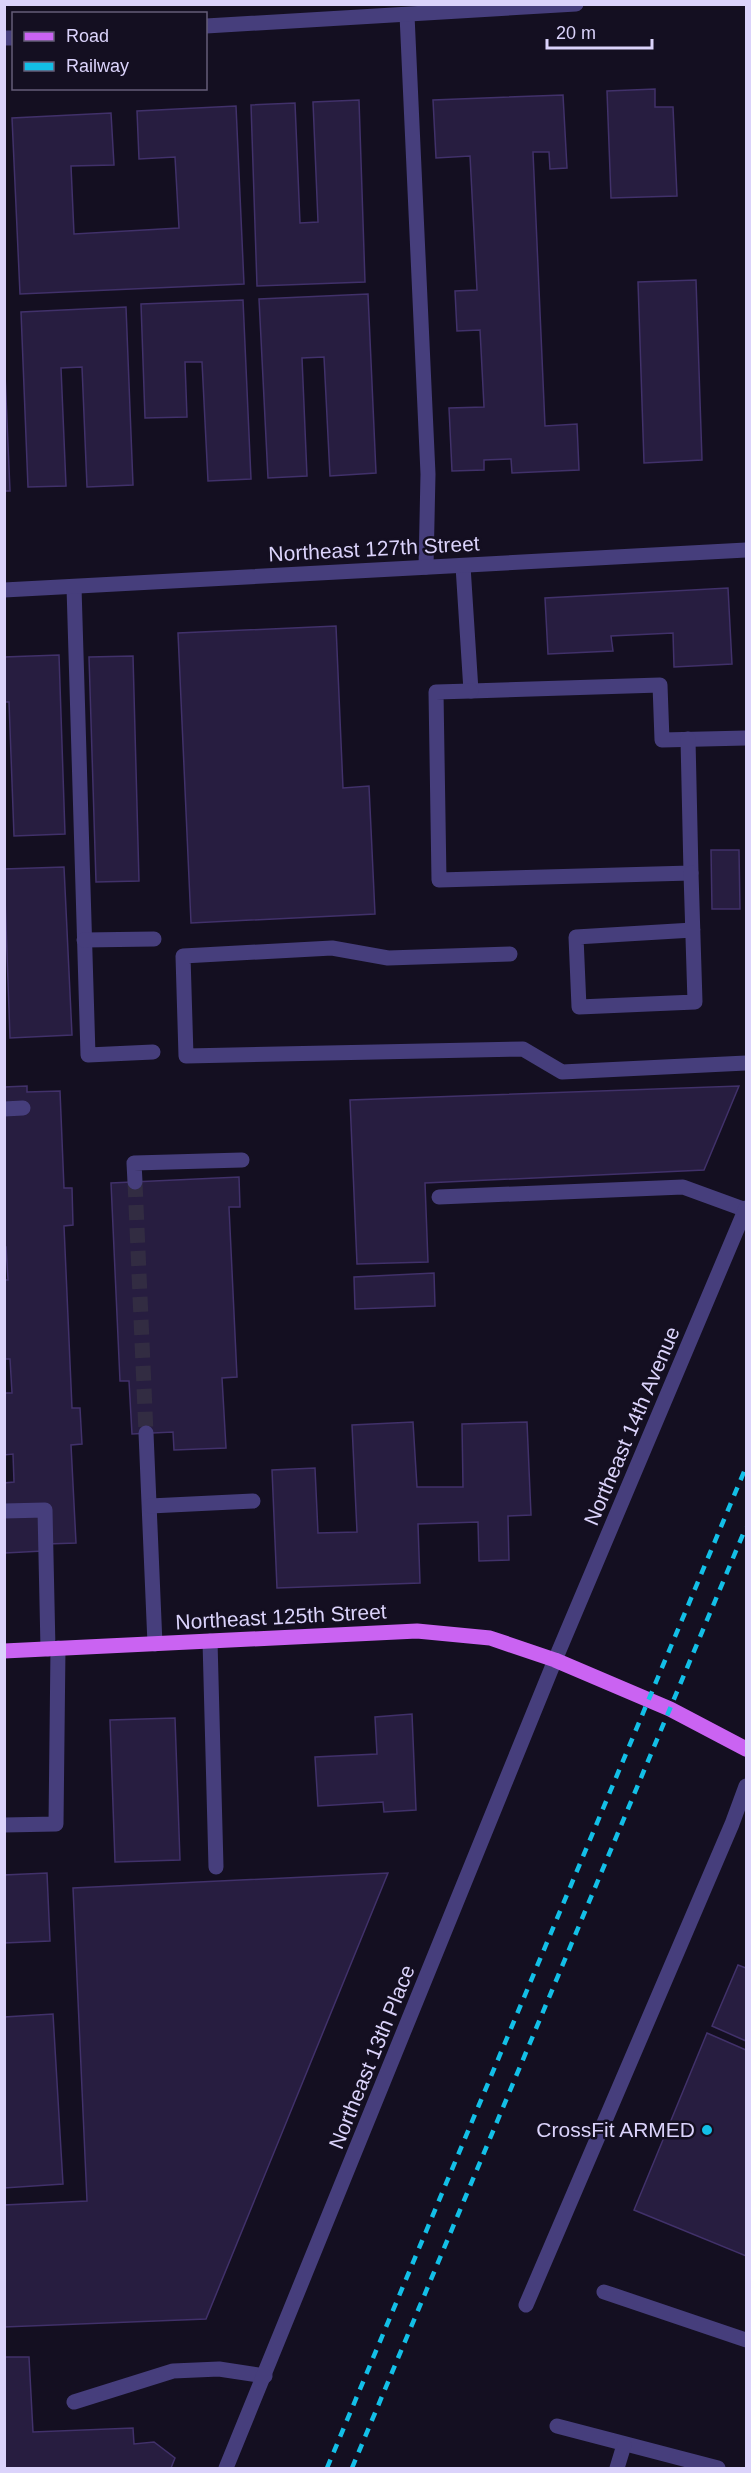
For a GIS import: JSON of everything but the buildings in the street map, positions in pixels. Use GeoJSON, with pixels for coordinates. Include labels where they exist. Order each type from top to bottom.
{"type":"FeatureCollection","features":[{"type":"Feature","properties":{"kind":"main road","name":"Northeast 125th Street"},"geometry":{"type":"LineString","coordinates":[[4,1651],[417,1631],[490,1638],[555,1660],[670,1709],[747,1749]]}},
{"type":"Feature","properties":{"kind":"street"},"geometry":{"type":"LineString","coordinates":[[207,26],[576,4]]}},
{"type":"Feature","properties":{"kind":"street"},"geometry":{"type":"LineString","coordinates":[[407,15],[428,474],[426,567]]}},
{"type":"Feature","properties":{"kind":"street","name":"Northeast 127th Street"},"geometry":{"type":"LineString","coordinates":[[4,590],[747,550]]}},
{"type":"Feature","properties":{"kind":"street"},"geometry":{"type":"LineString","coordinates":[[464,566],[471,691]]}},
{"type":"Feature","properties":{"kind":"street"},"geometry":{"type":"LineString","coordinates":[[74,587],[88,1055],[153,1052]]}},
{"type":"Feature","properties":{"kind":"street"},"geometry":{"type":"LineString","coordinates":[[691,873],[439,880],[436,692],[660,685],[662,740],[747,738]]}},
{"type":"Feature","properties":{"kind":"street"},"geometry":{"type":"LineString","coordinates":[[688,739],[695,1002],[579,1007],[576,937],[693,930]]}},
{"type":"Feature","properties":{"kind":"street"},"geometry":{"type":"LineString","coordinates":[[84,940],[154,939]]}},
{"type":"Feature","properties":{"kind":"street"},"geometry":{"type":"LineString","coordinates":[[510,954],[388,958],[332,948],[183,956],[186,1056],[523,1049],[562,1072],[747,1063]]}},
{"type":"Feature","properties":{"kind":"street"},"geometry":{"type":"LineString","coordinates":[[4,1109],[23,1108]]}},
{"type":"Feature","properties":{"kind":"street"},"geometry":{"type":"LineString","coordinates":[[135,1182],[134,1163],[242,1160]]}},
{"type":"Feature","properties":{"kind":"street"},"geometry":{"type":"LineString","coordinates":[[439,1197],[683,1187],[746,1209]]}},
{"type":"Feature","properties":{"kind":"street","name":"Northeast 14th Avenue"},"geometry":{"type":"LineString","coordinates":[[555,1660],[746,1209]]}},
{"type":"Feature","properties":{"kind":"street"},"geometry":{"type":"LineString","coordinates":[[146,1433],[155,1644]]}},
{"type":"Feature","properties":{"kind":"street"},"geometry":{"type":"LineString","coordinates":[[150,1506],[253,1501]]}},
{"type":"Feature","properties":{"kind":"street"},"geometry":{"type":"LineString","coordinates":[[4,1511],[45,1510],[53,1648],[56,1824],[4,1825]]}},
{"type":"Feature","properties":{"kind":"street"},"geometry":{"type":"LineString","coordinates":[[210,1641],[216,1867]]}},
{"type":"Feature","properties":{"kind":"street","name":"Northeast 13th Place"},"geometry":{"type":"LineString","coordinates":[[226,2469],[555,1660]]}},
{"type":"Feature","properties":{"kind":"street"},"geometry":{"type":"LineString","coordinates":[[526,2305],[747,1786]]}},
{"type":"Feature","properties":{"kind":"street"},"geometry":{"type":"LineString","coordinates":[[604,2292],[747,2340]]}},
{"type":"Feature","properties":{"kind":"street"},"geometry":{"type":"LineString","coordinates":[[74,2402],[173,2371],[219,2369],[265,2376]]}},
{"type":"Feature","properties":{"kind":"street"},"geometry":{"type":"LineString","coordinates":[[557,2426],[718,2469]]}},
{"type":"Feature","properties":{"kind":"street"},"geometry":{"type":"LineString","coordinates":[[617,2469],[624,2445]]}},
{"type":"Feature","properties":{"kind":"tunnel"},"geometry":{"type":"LineString","coordinates":[[135,1182],[146,1433]]}},
{"type":"Feature","properties":{"kind":"railway"},"geometry":{"type":"LineString","coordinates":[[327,2468],[746,1467]]}},
{"type":"Feature","properties":{"kind":"railway"},"geometry":{"type":"LineString","coordinates":[[352,2468],[746,1527]]}},
{"type":"Feature","properties":{"kind":"place","name":"CrossFit ARMED"},"geometry":{"type":"Point","coordinates":[707,2130]}}]}
